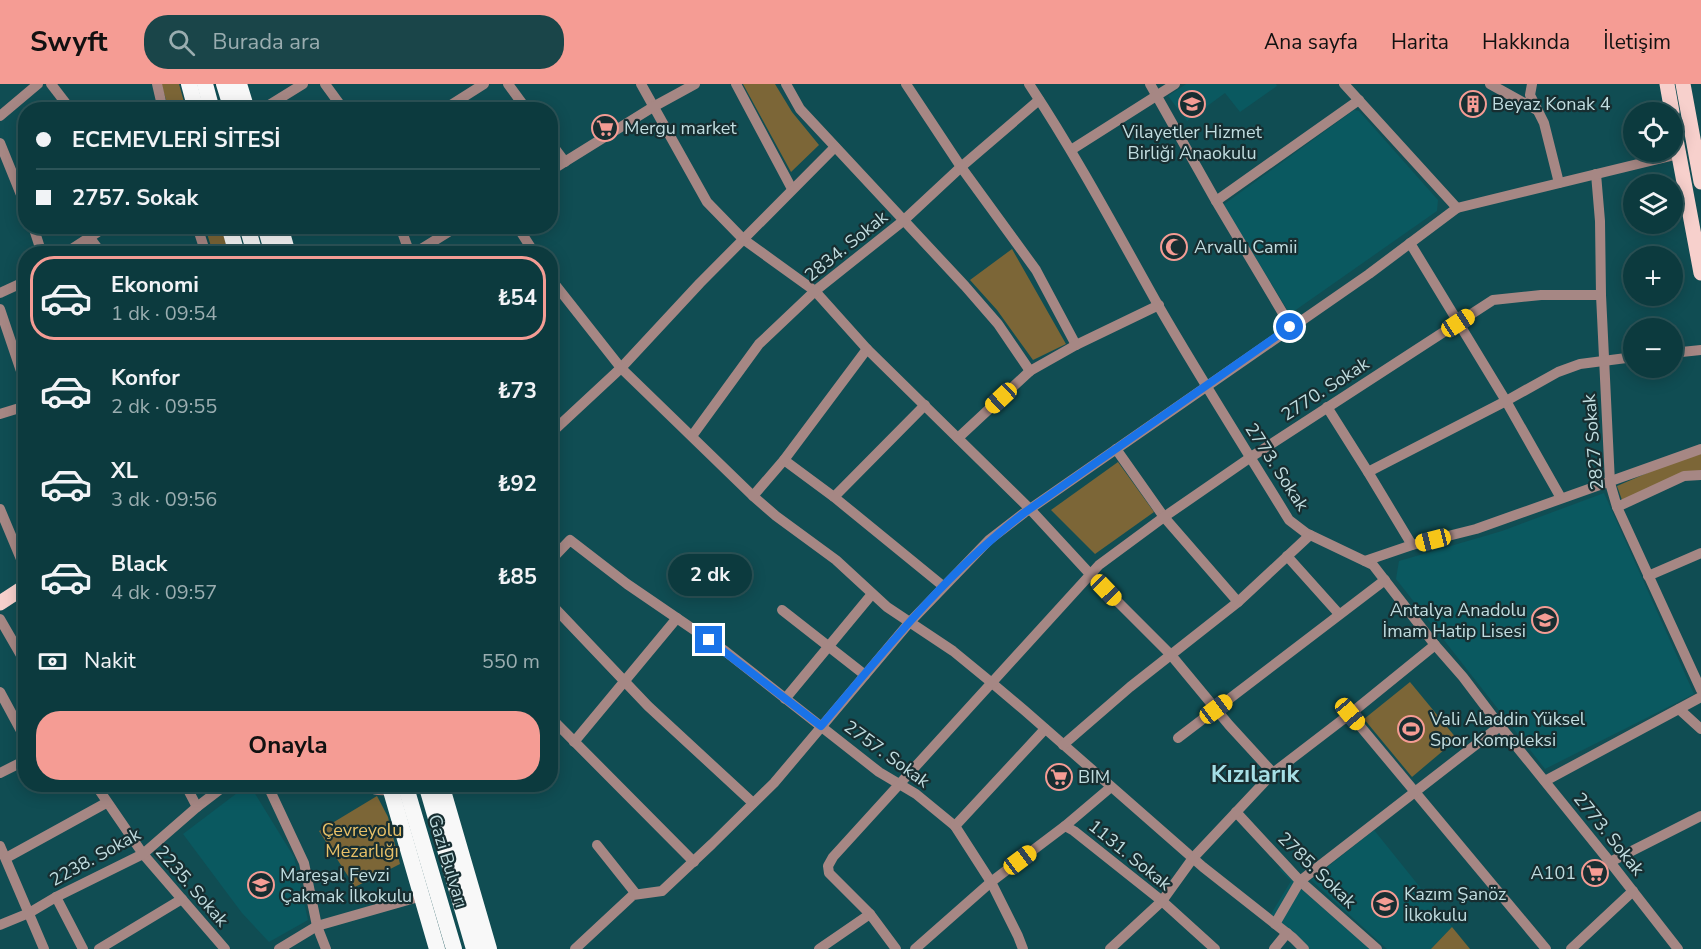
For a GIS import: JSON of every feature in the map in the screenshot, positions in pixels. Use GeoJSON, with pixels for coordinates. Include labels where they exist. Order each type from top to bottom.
{"type":"FeatureCollection","features":[{"type":"Feature","properties":{"kind":"highway"},"geometry":{"type":"LineString","coordinates":[[189,84],[194,102]]}},
{"type":"Feature","properties":{"kind":"highway"},"geometry":{"type":"LineString","coordinates":[[205,84],[210,102]]}},
{"type":"Feature","properties":{"kind":"highway"},"geometry":{"type":"LineString","coordinates":[[224,84],[230,102]]}},
{"type":"Feature","properties":{"kind":"highway"},"geometry":{"type":"LineString","coordinates":[[239,84],[245,102]]}},
{"type":"Feature","properties":{"kind":"highway"},"geometry":{"type":"LineString","coordinates":[[396,792],[437,949]]}},
{"type":"Feature","properties":{"kind":"highway","name":"Gazi Bulvarı"},"geometry":{"type":"LineString","coordinates":[[397,792],[454,949]]}},
{"type":"Feature","properties":{"kind":"highway","name":"Gazi Bulvarı"},"geometry":{"type":"LineString","coordinates":[[428,792],[474,949]]}},
{"type":"Feature","properties":{"kind":"highway"},"geometry":{"type":"LineString","coordinates":[[443,792],[489,949]]}},
{"type":"Feature","properties":{"kind":"main road"},"geometry":{"type":"LineString","coordinates":[[1667,84],[1670,102]]}},
{"type":"Feature","properties":{"kind":"main road"},"geometry":{"type":"LineString","coordinates":[[1683,84],[1698,146],[1701,182]]}},
{"type":"Feature","properties":{"kind":"main road"},"geometry":{"type":"LineString","coordinates":[[1680,162],[1701,273]]}},
{"type":"Feature","properties":{"kind":"main road"},"geometry":{"type":"LineString","coordinates":[[0,603],[18,591]]}},
{"type":"Feature","properties":{"kind":"street"},"geometry":{"type":"LineString","coordinates":[[0,116],[38,84]]}},
{"type":"Feature","properties":{"kind":"street"},"geometry":{"type":"LineString","coordinates":[[51,84],[65,102]]}},
{"type":"Feature","properties":{"kind":"street"},"geometry":{"type":"LineString","coordinates":[[157,84],[161,102]]}},
{"type":"Feature","properties":{"kind":"street"},"geometry":{"type":"LineString","coordinates":[[274,102],[303,84]]}},
{"type":"Feature","properties":{"kind":"street"},"geometry":{"type":"LineString","coordinates":[[325,84],[338,102]]}},
{"type":"Feature","properties":{"kind":"street"},"geometry":{"type":"LineString","coordinates":[[456,102],[484,84]]}},
{"type":"Feature","properties":{"kind":"street"},"geometry":{"type":"LineString","coordinates":[[508,84],[521,102]]}},
{"type":"Feature","properties":{"kind":"street"},"geometry":{"type":"LineString","coordinates":[[641,84],[707,202],[743,239],[815,291],[867,350],[1030,509],[1090,574],[1171,655],[1273,773]]}},
{"type":"Feature","properties":{"kind":"street"},"geometry":{"type":"LineString","coordinates":[[558,166],[653,107],[695,84]]}},
{"type":"Feature","properties":{"kind":"street"},"geometry":{"type":"LineString","coordinates":[[736,84],[792,189]]}},
{"type":"Feature","properties":{"kind":"street"},"geometry":{"type":"LineString","coordinates":[[786,84],[800,110],[965,286],[998,324],[1030,370]]}},
{"type":"Feature","properties":{"kind":"street"},"geometry":{"type":"LineString","coordinates":[[906,84],[961,167],[1036,270],[1076,345]]}},
{"type":"Feature","properties":{"kind":"street","name":"2773. Sokak"},"geometry":{"type":"LineString","coordinates":[[1029,84],[1071,150],[1206,386],[1289,520],[1310,535],[1373,565],[1678,949]]}},
{"type":"Feature","properties":{"kind":"street"},"geometry":{"type":"LineString","coordinates":[[1150,84],[1290,327]]}},
{"type":"Feature","properties":{"kind":"street"},"geometry":{"type":"LineString","coordinates":[[1071,150],[1175,84]]}},
{"type":"Feature","properties":{"kind":"street"},"geometry":{"type":"LineString","coordinates":[[1344,84],[1457,208]]}},
{"type":"Feature","properties":{"kind":"street"},"geometry":{"type":"LineString","coordinates":[[1490,84],[1537,110]]}},
{"type":"Feature","properties":{"kind":"street"},"geometry":{"type":"LineString","coordinates":[[1532,84],[1530,95],[1544,123],[1559,183]]}},
{"type":"Feature","properties":{"kind":"street","name":"2834. Sokak"},"geometry":{"type":"LineString","coordinates":[[692,436],[759,344],[815,291],[903,221],[1039,100]]}},
{"type":"Feature","properties":{"kind":"street"},"geometry":{"type":"LineString","coordinates":[[1216,201],[1359,100]]}},
{"type":"Feature","properties":{"kind":"street"},"geometry":{"type":"LineString","coordinates":[[0,143],[18,187]]}},
{"type":"Feature","properties":{"kind":"street"},"geometry":{"type":"LineString","coordinates":[[558,427],[621,368],[700,283],[835,147]]}},
{"type":"Feature","properties":{"kind":"street"},"geometry":{"type":"LineString","coordinates":[[558,153],[565,162]]}},
{"type":"Feature","properties":{"kind":"street"},"geometry":{"type":"LineString","coordinates":[[575,949],[636,894],[662,891],[693,862],[774,783],[909,623],[944,586],[989,540],[1030,509],[1369,274],[1457,208],[1646,162]]}},
{"type":"Feature","properties":{"kind":"street","name":"2827 Sokak"},"geometry":{"type":"LineString","coordinates":[[1596,174],[1600,221],[1603,361],[1610,483],[1617,507],[1701,690]]}},
{"type":"Feature","properties":{"kind":"street"},"geometry":{"type":"LineString","coordinates":[[77,246],[96,234]]}},
{"type":"Feature","properties":{"kind":"street"},"geometry":{"type":"LineString","coordinates":[[425,246],[445,234]]}},
{"type":"Feature","properties":{"kind":"street"},"geometry":{"type":"LineString","coordinates":[[90,238],[96,246]]}},
{"type":"Feature","properties":{"kind":"street"},"geometry":{"type":"LineString","coordinates":[[1410,243],[1506,401],[1561,498]]}},
{"type":"Feature","properties":{"kind":"street"},"geometry":{"type":"LineString","coordinates":[[0,293],[18,285]]}},
{"type":"Feature","properties":{"kind":"street"},"geometry":{"type":"LineString","coordinates":[[558,288],[621,368],[753,496],[836,560],[872,594],[909,623],[953,651],[992,683],[1192,858],[1304,949]]}},
{"type":"Feature","properties":{"kind":"street","name":"2770. Sokak"},"geometry":{"type":"LineString","coordinates":[[870,914],[829,873],[828,866],[832,857],[1099,566],[1164,517],[1251,457],[1493,300],[1541,295],[1601,295]]}},
{"type":"Feature","properties":{"kind":"street"},"geometry":{"type":"LineString","coordinates":[[958,438],[1030,370],[1159,305]]}},
{"type":"Feature","properties":{"kind":"street"},"geometry":{"type":"LineString","coordinates":[[0,309],[18,362]]}},
{"type":"Feature","properties":{"kind":"street"},"geometry":{"type":"LineString","coordinates":[[753,496],[784,460],[867,350]]}},
{"type":"Feature","properties":{"kind":"street"},"geometry":{"type":"LineString","coordinates":[[1683,352],[1701,350]]}},
{"type":"Feature","properties":{"kind":"street"},"geometry":{"type":"LineString","coordinates":[[1368,472],[1565,369],[1580,364],[1623,358]]}},
{"type":"Feature","properties":{"kind":"street"},"geometry":{"type":"LineString","coordinates":[[834,497],[925,405]]}},
{"type":"Feature","properties":{"kind":"street"},"geometry":{"type":"LineString","coordinates":[[1327,407],[1412,545]]}},
{"type":"Feature","properties":{"kind":"street"},"geometry":{"type":"LineString","coordinates":[[0,414],[18,408]]}},
{"type":"Feature","properties":{"kind":"street"},"geometry":{"type":"LineString","coordinates":[[1116,449],[1164,517],[1238,602]]}},
{"type":"Feature","properties":{"kind":"street"},"geometry":{"type":"LineString","coordinates":[[1365,561],[1412,545],[1476,529],[1701,449]]}},
{"type":"Feature","properties":{"kind":"street"},"geometry":{"type":"LineString","coordinates":[[784,460],[834,497],[944,586]]}},
{"type":"Feature","properties":{"kind":"street"},"geometry":{"type":"LineString","coordinates":[[1617,507],[1684,476],[1701,475]]}},
{"type":"Feature","properties":{"kind":"street"},"geometry":{"type":"LineString","coordinates":[[0,509],[18,552]]}},
{"type":"Feature","properties":{"kind":"street"},"geometry":{"type":"LineString","coordinates":[[1063,745],[1130,687],[1238,602],[1310,535]]}},
{"type":"Feature","properties":{"kind":"street","name":"2757. Sokak"},"geometry":{"type":"LineString","coordinates":[[558,553],[570,540],[627,584],[725,651],[879,772],[916,794],[955,826],[991,882],[1023,949]]}},
{"type":"Feature","properties":{"kind":"street"},"geometry":{"type":"LineString","coordinates":[[1648,576],[1701,553]]}},
{"type":"Feature","properties":{"kind":"street"},"geometry":{"type":"LineString","coordinates":[[1287,556],[1339,614]]}},
{"type":"Feature","properties":{"kind":"street"},"geometry":{"type":"LineString","coordinates":[[1178,738],[1385,580]]}},
{"type":"Feature","properties":{"kind":"street"},"geometry":{"type":"LineString","coordinates":[[785,699],[872,594]]}},
{"type":"Feature","properties":{"kind":"street"},"geometry":{"type":"LineString","coordinates":[[782,610],[865,675]]}},
{"type":"Feature","properties":{"kind":"street"},"geometry":{"type":"LineString","coordinates":[[558,611],[682,739],[753,803]]}},
{"type":"Feature","properties":{"kind":"street"},"geometry":{"type":"LineString","coordinates":[[574,742],[677,618]]}},
{"type":"Feature","properties":{"kind":"street"},"geometry":{"type":"LineString","coordinates":[[0,619],[18,650]]}},
{"type":"Feature","properties":{"kind":"street"},"geometry":{"type":"LineString","coordinates":[[1110,949],[1162,901],[1192,858],[1273,773],[1435,645]]}},
{"type":"Feature","properties":{"kind":"street"},"geometry":{"type":"LineString","coordinates":[[0,692],[18,725]]}},
{"type":"Feature","properties":{"kind":"street"},"geometry":{"type":"LineString","coordinates":[[1545,781],[1701,697]]}},
{"type":"Feature","properties":{"kind":"street"},"geometry":{"type":"LineString","coordinates":[[1679,709],[1701,729]]}},
{"type":"Feature","properties":{"kind":"street"},"geometry":{"type":"LineString","coordinates":[[1350,714],[1546,949]]}},
{"type":"Feature","properties":{"kind":"street"},"geometry":{"type":"LineString","coordinates":[[558,725],[693,862]]}},
{"type":"Feature","properties":{"kind":"street"},"geometry":{"type":"LineString","coordinates":[[1275,924],[1300,881],[1500,726]]}},
{"type":"Feature","properties":{"kind":"street"},"geometry":{"type":"LineString","coordinates":[[955,826],[1045,729]]}},
{"type":"Feature","properties":{"kind":"street"},"geometry":{"type":"LineString","coordinates":[[0,773],[18,764]]}},
{"type":"Feature","properties":{"kind":"street"},"geometry":{"type":"LineString","coordinates":[[1065,826],[1111,787]]}},
{"type":"Feature","properties":{"kind":"street","name":"2235. Sokak"},"geometry":{"type":"LineString","coordinates":[[100,792],[142,854],[225,949]]}},
{"type":"Feature","properties":{"kind":"street"},"geometry":{"type":"LineString","coordinates":[[189,792],[197,807]]}},
{"type":"Feature","properties":{"kind":"street","name":"2238. Sokak"},"geometry":{"type":"LineString","coordinates":[[0,925],[29,913],[142,854],[217,792]]}},
{"type":"Feature","properties":{"kind":"street"},"geometry":{"type":"LineString","coordinates":[[271,792],[304,863],[317,926],[326,949]]}},
{"type":"Feature","properties":{"kind":"street"},"geometry":{"type":"LineString","coordinates":[[6,858],[106,803]]}},
{"type":"Feature","properties":{"kind":"street","name":"2785. Sokak"},"geometry":{"type":"LineString","coordinates":[[1236,812],[1300,881],[1377,949]]}},
{"type":"Feature","properties":{"kind":"street"},"geometry":{"type":"LineString","coordinates":[[1610,862],[1701,816]]}},
{"type":"Feature","properties":{"kind":"street","name":"1131. Sokak"},"geometry":{"type":"LineString","coordinates":[[915,949],[991,882],[1065,826],[1162,901],[1215,949]]}},
{"type":"Feature","properties":{"kind":"street"},"geometry":{"type":"LineString","coordinates":[[597,845],[636,894]]}},
{"type":"Feature","properties":{"kind":"street"},"geometry":{"type":"LineString","coordinates":[[0,846],[44,949]]}},
{"type":"Feature","properties":{"kind":"street"},"geometry":{"type":"LineString","coordinates":[[1571,949],[1633,891]]}},
{"type":"Feature","properties":{"kind":"street"},"geometry":{"type":"LineString","coordinates":[[279,949],[317,926],[422,896]]}},
{"type":"Feature","properties":{"kind":"street"},"geometry":{"type":"LineString","coordinates":[[56,897],[82,949]]}},
{"type":"Feature","properties":{"kind":"street"},"geometry":{"type":"LineString","coordinates":[[99,949],[182,899]]}},
{"type":"Feature","properties":{"kind":"street"},"geometry":{"type":"LineString","coordinates":[[819,949],[870,914],[896,949]]}},
{"type":"Feature","properties":{"kind":"street"},"geometry":{"type":"LineString","coordinates":[[1274,949],[1287,933]]}},
{"type":"Feature","properties":{"kind":"shaded area","name":"Vilayetler Hizmet Birliği Anaokulu"},"geometry":{"type":"Polygon","coordinates":[[[1186,84],[1276,84],[1277,86],[1240,112],[1225,93],[1187,121],[1168,96],[1186,84]]]}},
{"type":"Feature","properties":{"kind":"shaded area"},"geometry":{"type":"Polygon","coordinates":[[[1354,110],[1359,111],[1438,200],[1437,211],[1290,314],[1223,205],[1354,110]]]}},
{"type":"Feature","properties":{"kind":"shaded area","name":"Antalya Anadolu İmam Hatip Lisesi"},"geometry":{"type":"Polygon","coordinates":[[[1604,493],[1694,694],[1545,769],[1396,579],[1399,561],[1502,531],[1604,493]]]}},
{"type":"Feature","properties":{"kind":"shaded area","name":"Mareşal Fevzi Çakmak İlkokulu"},"geometry":{"type":"Polygon","coordinates":[[[238,792],[254,792],[294,857],[308,920],[269,942],[242,913],[183,834],[238,792]]]}},
{"type":"Feature","properties":{"kind":"shaded area","name":"Kazım Şanöz İlkokulu"},"geometry":{"type":"Polygon","coordinates":[[[1374,830],[1452,927],[1431,949],[1387,949],[1311,880],[1374,830]]]}},
{"type":"Feature","properties":{"kind":"shaded area"},"geometry":{"type":"Polygon","coordinates":[[[1286,861],[1384,949],[1308,949],[1271,914],[1291,881],[1279,869],[1286,861]]]}},
{"type":"Feature","properties":{"kind":"green space"},"geometry":{"type":"Polygon","coordinates":[[[161,84],[179,84],[184,102],[167,102],[161,84]]]}},
{"type":"Feature","properties":{"kind":"green space"},"geometry":{"type":"Polygon","coordinates":[[[743,84],[775,84],[792,112],[819,145],[791,172],[743,84]]]}},
{"type":"Feature","properties":{"kind":"green space"},"geometry":{"type":"Polygon","coordinates":[[[207,234],[223,234],[227,246],[211,246],[207,234]]]}},
{"type":"Feature","properties":{"kind":"green space"},"geometry":{"type":"Polygon","coordinates":[[[1012,249],[1066,344],[1033,360],[997,310],[970,280],[1012,249]]]}},
{"type":"Feature","properties":{"kind":"green space"},"geometry":{"type":"Polygon","coordinates":[[[1701,452],[1701,470],[1622,500],[1617,486],[1701,452]]]}},
{"type":"Feature","properties":{"kind":"green space"},"geometry":{"type":"Polygon","coordinates":[[[1118,462],[1154,512],[1095,554],[1051,510],[1118,462]]]}},
{"type":"Feature","properties":{"kind":"green space","name":"Vali Aladdin Yüksel Spor Kompleksi"},"geometry":{"type":"Polygon","coordinates":[[[1410,682],[1457,739],[1412,777],[1364,719],[1410,682]]]}},
{"type":"Feature","properties":{"kind":"green space","name":"Çevreyolu Mezarlığı"},"geometry":{"type":"Polygon","coordinates":[[[377,796],[388,817],[400,864],[355,887],[319,831],[377,796]]]}},
{"type":"Feature","properties":{"kind":"green space"},"geometry":{"type":"Polygon","coordinates":[[[1452,927],[1470,949],[1431,949],[1452,927]]]}},
{"type":"Feature","properties":{"kind":"place","name":"Vilayetler Hizmet Birliği Anaokulu"},"geometry":{"type":"Point","coordinates":[1192,104]}},
{"type":"Feature","properties":{"kind":"place","name":"Beyaz Konak 4"},"geometry":{"type":"Point","coordinates":[1473,104]}},
{"type":"Feature","properties":{"kind":"place","name":"Mergu market"},"geometry":{"type":"Point","coordinates":[605,128]}},
{"type":"Feature","properties":{"kind":"place","name":"Arvallı Camii"},"geometry":{"type":"Point","coordinates":[1174,247]}},
{"type":"Feature","properties":{"kind":"place","name":"Antalya Anadolu İmam Hatip Lisesi"},"geometry":{"type":"Point","coordinates":[1545,620]}},
{"type":"Feature","properties":{"kind":"place","name":"Vali Aladdin Yüksel Spor Kompleksi"},"geometry":{"type":"Point","coordinates":[1411,729]}},
{"type":"Feature","properties":{"kind":"place","name":"BIM"},"geometry":{"type":"Point","coordinates":[1059,777]}},
{"type":"Feature","properties":{"kind":"place","name":"A101"},"geometry":{"type":"Point","coordinates":[1595,873]}},
{"type":"Feature","properties":{"kind":"place","name":"Mareşal Fevzi Çakmak İlkokulu"},"geometry":{"type":"Point","coordinates":[261,885]}},
{"type":"Feature","properties":{"kind":"place","name":"Kazım Şanöz İlkokulu"},"geometry":{"type":"Point","coordinates":[1385,904]}},
{"type":"Feature","properties":{"kind":"district","name":"Kızılarık"},"geometry":{"type":"Point","coordinates":[1255,774]}},
{"type":"Feature","properties":{"kind":"route"},"geometry":{"type":"LineString","coordinates":[[709,640],[821,726],[909,623],[989,540],[1024,513],[1290,327]]}}]}
